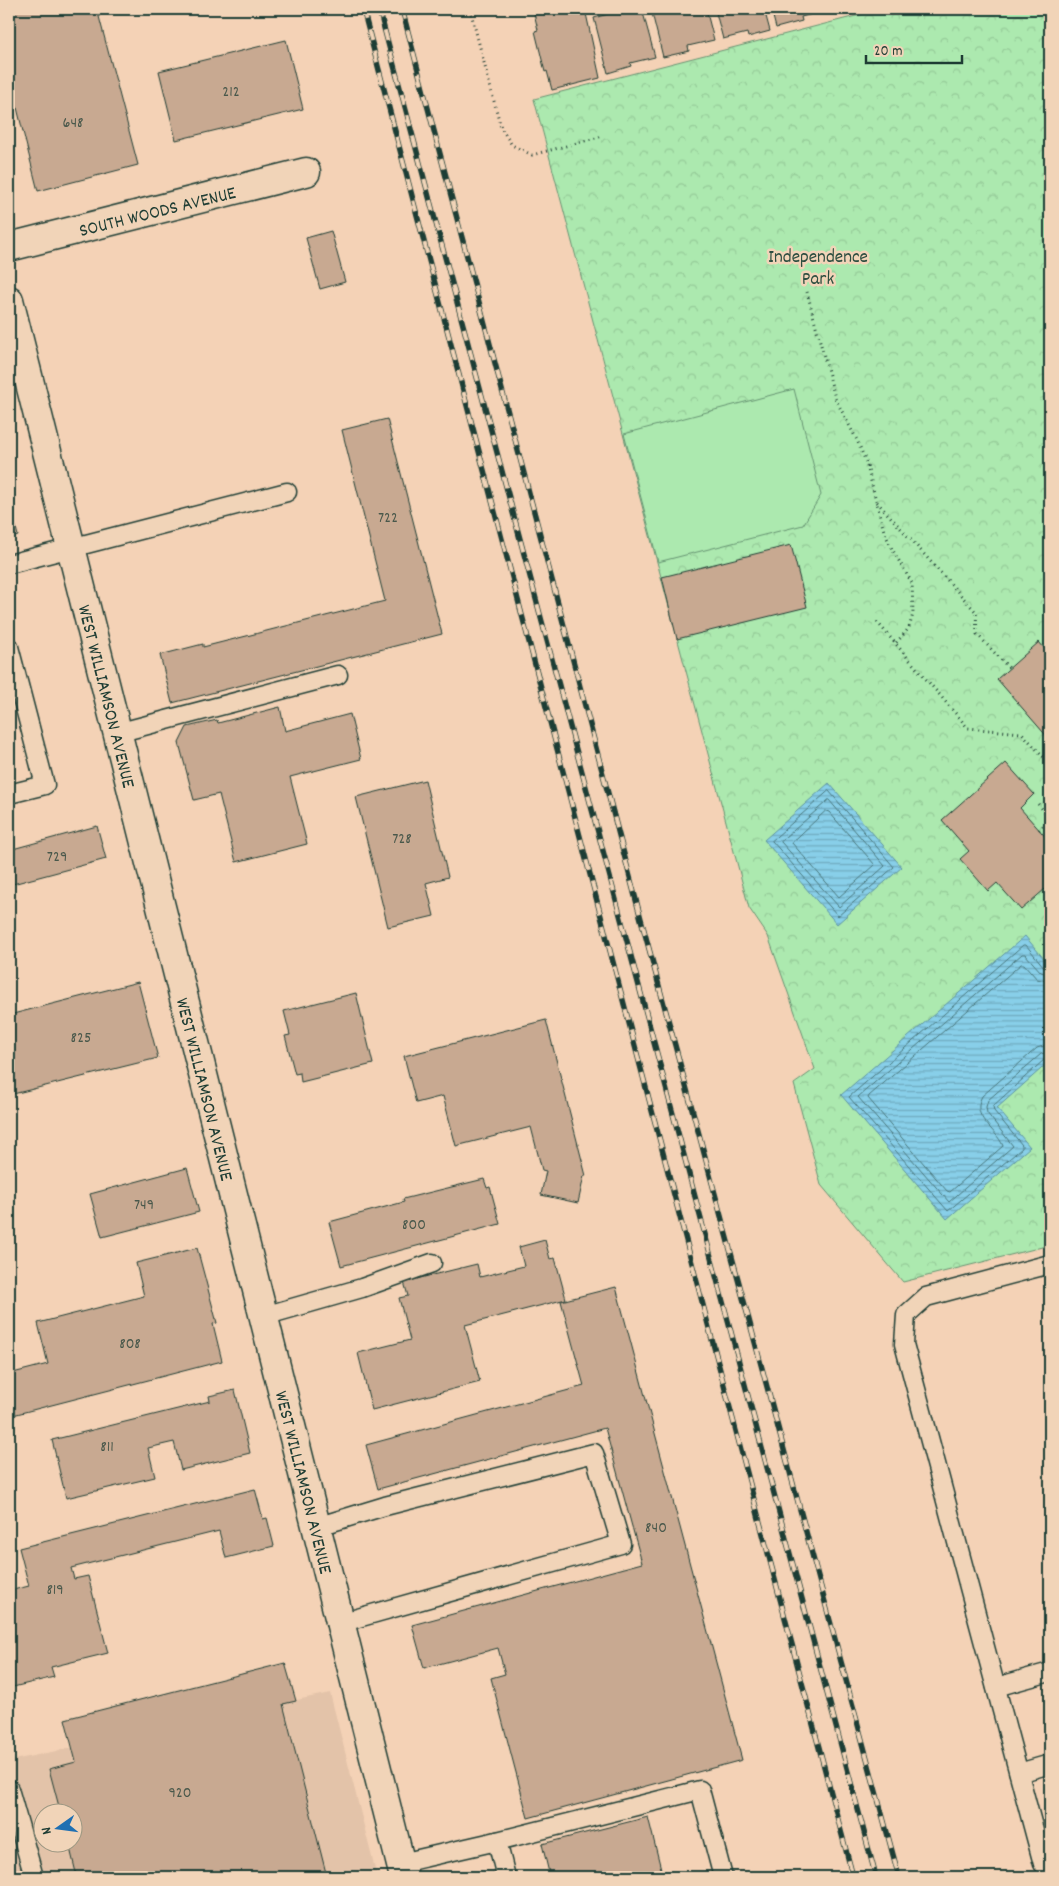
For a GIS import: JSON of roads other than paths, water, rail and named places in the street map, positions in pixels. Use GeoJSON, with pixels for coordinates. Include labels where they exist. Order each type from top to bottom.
{"type":"FeatureCollection","features":[{"type":"Feature","properties":{"kind":"street","name":"SOUTH WOODS AVENUE"},"geometry":{"type":"LineString","coordinates":[[9,247],[306,172]]}},
{"type":"Feature","properties":{"kind":"street","name":"WEST WILLIAMSON AVENUE"},"geometry":{"type":"LineString","coordinates":[[9,300],[402,1870]]}},
{"type":"Feature","properties":{"kind":"lane"},"geometry":{"type":"LineString","coordinates":[[9,564],[287,492]]}},
{"type":"Feature","properties":{"kind":"lane"},"geometry":{"type":"LineString","coordinates":[[9,647],[44,785],[9,794]]}},
{"type":"Feature","properties":{"kind":"lane"},"geometry":{"type":"LineString","coordinates":[[117,733],[338,675]]}},
{"type":"Feature","properties":{"kind":"lane"},"geometry":{"type":"LineString","coordinates":[[264,1316],[362,1288],[432,1263]]}},
{"type":"Feature","properties":{"kind":"lane"},"geometry":{"type":"LineString","coordinates":[[1043,1864],[904,1344],[906,1315],[926,1297],[1050,1264]]}},
{"type":"Feature","properties":{"kind":"lane"},"geometry":{"type":"LineString","coordinates":[[316,1527],[385,1506],[594,1453],[620,1544],[340,1623]]}},
{"type":"Feature","properties":{"kind":"lane"},"geometry":{"type":"LineString","coordinates":[[996,1687],[1050,1672]]}},
{"type":"Feature","properties":{"kind":"lane"},"geometry":{"type":"LineString","coordinates":[[1019,1773],[1050,1764]]}},
{"type":"Feature","properties":{"kind":"lane"},"geometry":{"type":"LineString","coordinates":[[9,1789],[34,1877]]}},
{"type":"Feature","properties":{"kind":"lane"},"geometry":{"type":"LineString","coordinates":[[402,1870],[497,1841],[700,1790],[724,1877]]}},
{"type":"Feature","properties":{"kind":"lane"},"geometry":{"type":"LineString","coordinates":[[497,1841],[506,1877]]}},
{"type":"Feature","properties":{"kind":"water"},"geometry":{"type":"Polygon","coordinates":[[[829,783],[902,867],[837,924],[764,840],[829,783]]]}},
{"type":"Feature","properties":{"kind":"water"},"geometry":{"type":"Polygon","coordinates":[[[1025,936],[1050,966],[1050,1061],[997,1108],[1030,1147],[947,1219],[841,1095],[1025,936]]]}},
{"type":"Feature","properties":{"kind":"railway"},"geometry":{"type":"LineString","coordinates":[[363,9],[853,1877]]}},
{"type":"Feature","properties":{"kind":"railway"},"geometry":{"type":"LineString","coordinates":[[379,9],[876,1877]]}},
{"type":"Feature","properties":{"kind":"railway"},"geometry":{"type":"LineString","coordinates":[[402,9],[641,919],[899,1877]]}},
{"type":"Feature","properties":{"kind":"park label","name":"Independence Park"},"geometry":{"type":"Point","coordinates":[818,266]}}]}
